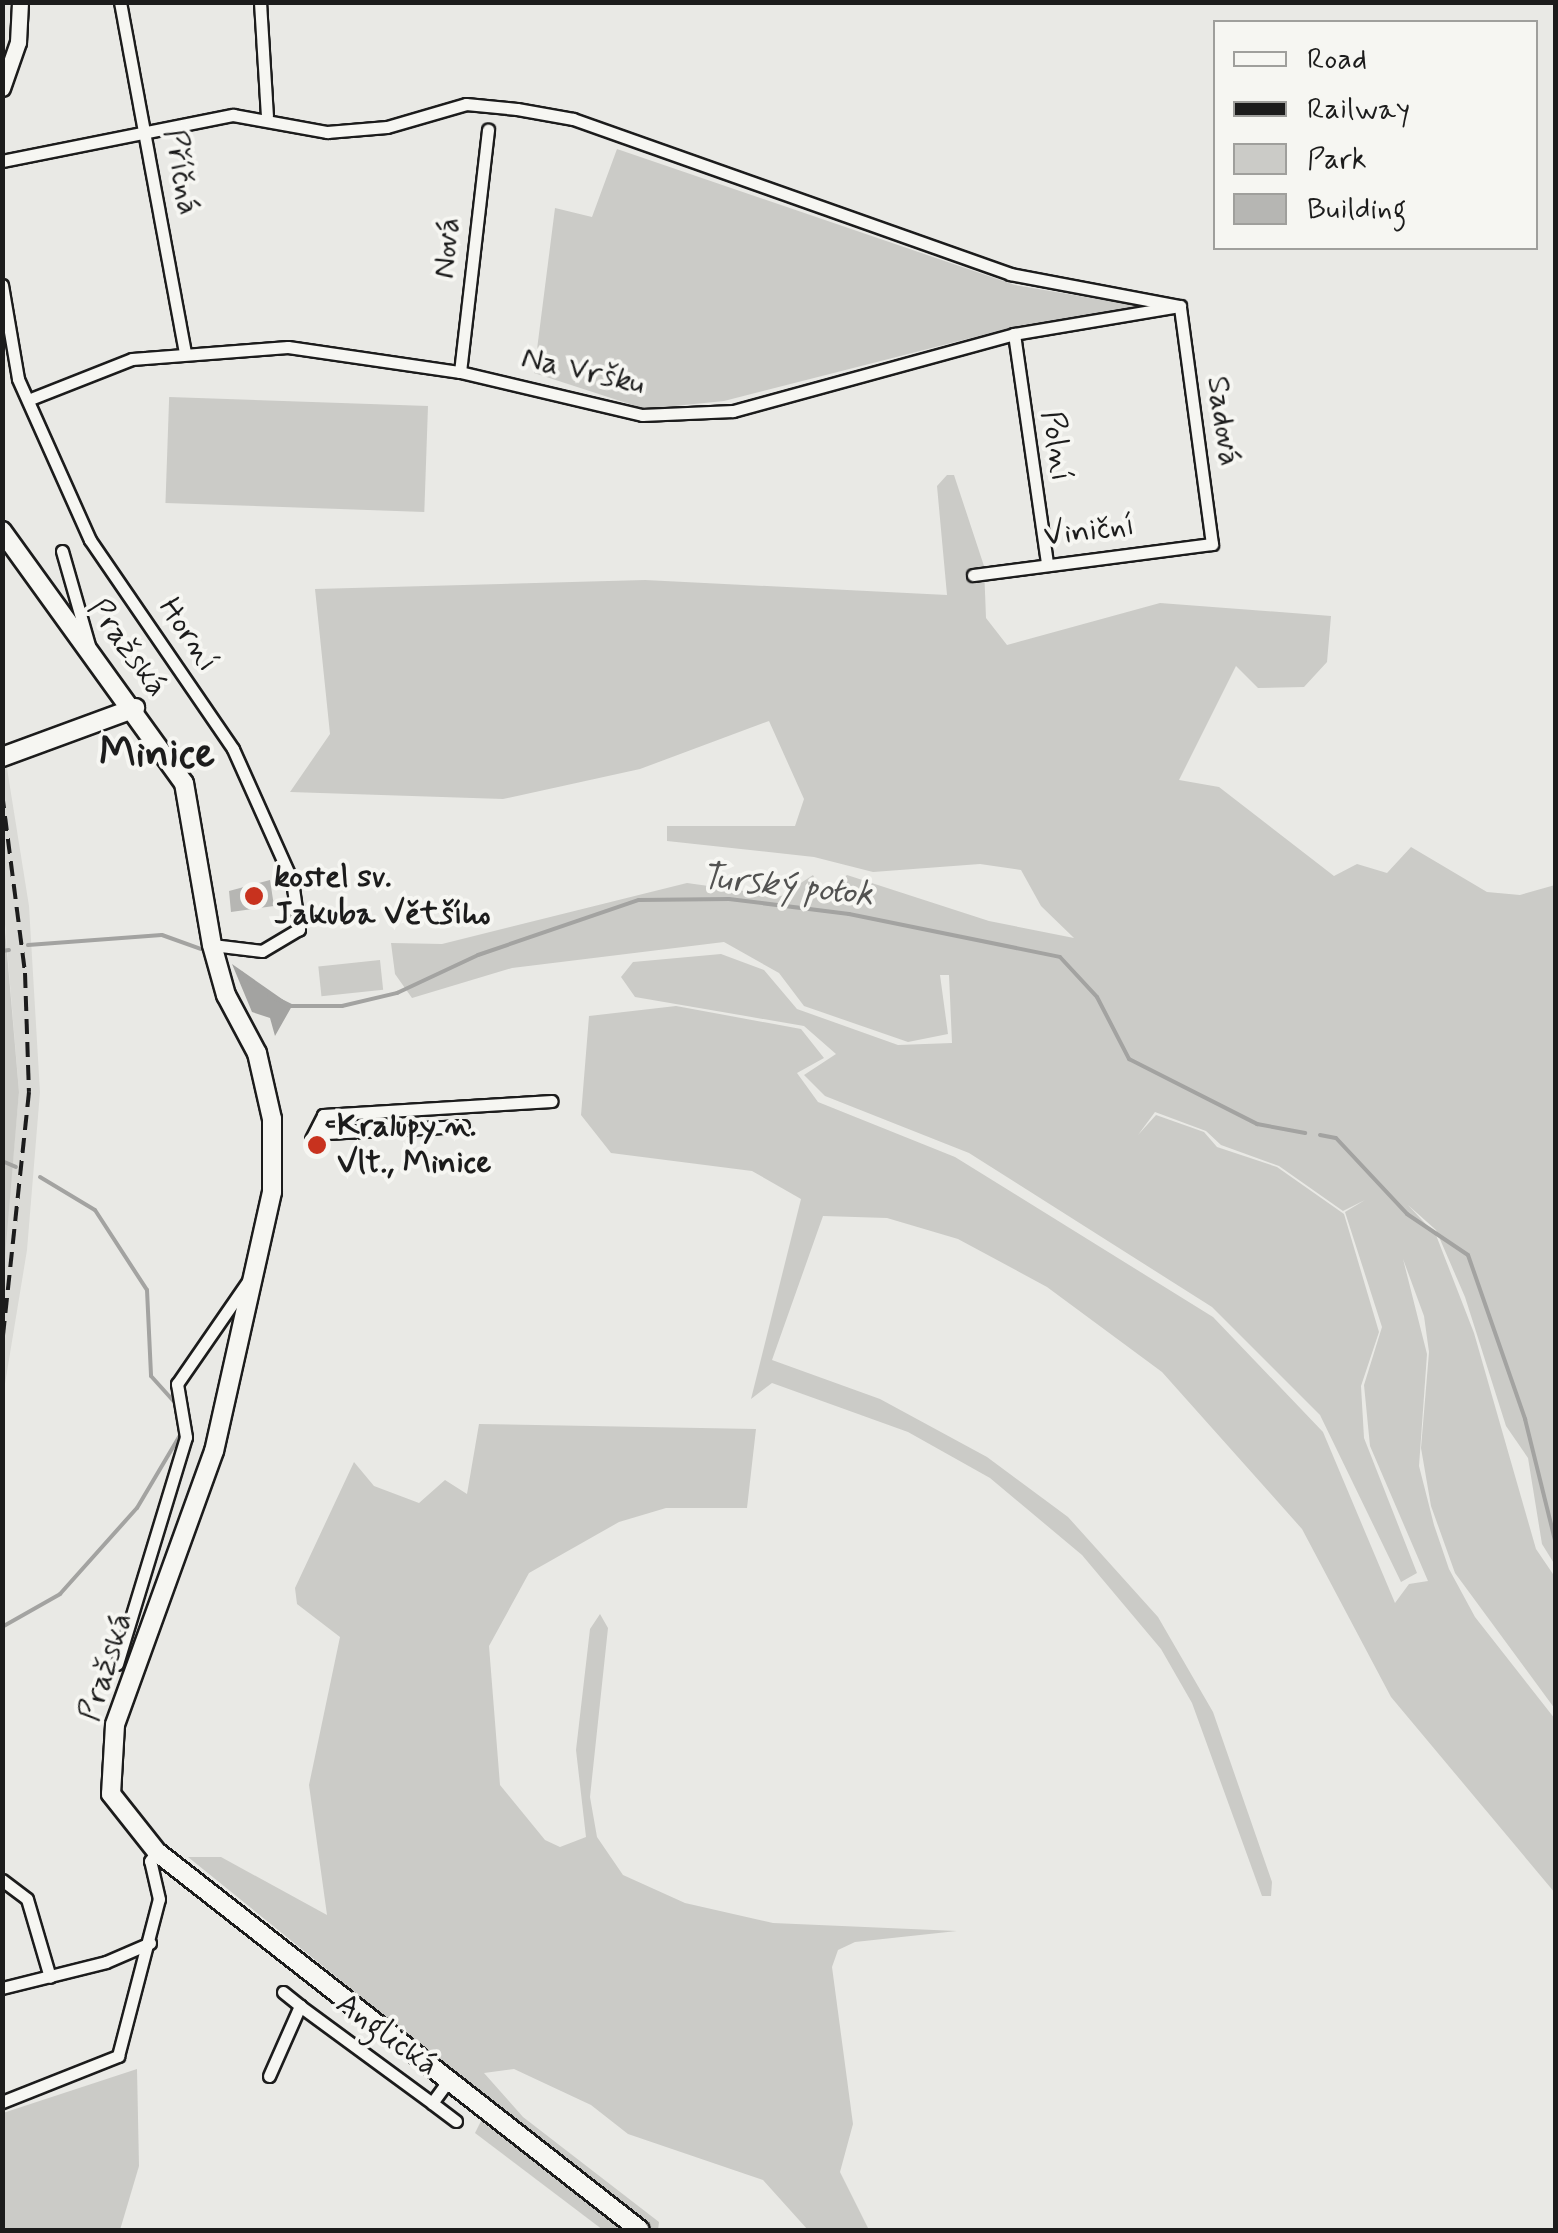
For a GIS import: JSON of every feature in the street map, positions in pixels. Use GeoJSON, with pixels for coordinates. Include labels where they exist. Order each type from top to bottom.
{"type":"FeatureCollection","features":[{"type":"Feature","properties":{"kind":"main road","name":"Pražská"},"geometry":{"type":"LineString","coordinates":[[2,531],[89,645],[184,783],[212,945],[270,1099],[272,1192],[256,1271],[214,1451],[114,1726],[111,1794],[154,1856],[640,2230]]}},
{"type":"Feature","properties":{"kind":"main road"},"geometry":{"type":"LineString","coordinates":[[2,757],[134,708]]}},
{"type":"Feature","properties":{"kind":"street"},"geometry":{"type":"LineString","coordinates":[[2,88],[20,2]]}},
{"type":"Feature","properties":{"kind":"street","name":"Příčná"},"geometry":{"type":"LineString","coordinates":[[120,2],[185,353]]}},
{"type":"Feature","properties":{"kind":"street"},"geometry":{"type":"LineString","coordinates":[[260,2],[267,116]]}},
{"type":"Feature","properties":{"kind":"street"},"geometry":{"type":"LineString","coordinates":[[2,161],[146,131],[267,116],[327,132],[387,127],[466,104],[573,119],[1010,274],[1180,306]]}},
{"type":"Feature","properties":{"kind":"street","name":"Nová"},"geometry":{"type":"LineString","coordinates":[[460,372],[488,130]]}},
{"type":"Feature","properties":{"kind":"street","name":"Horní"},"geometry":{"type":"LineString","coordinates":[[2,285],[18,379],[33,398],[90,540],[233,749],[292,882],[298,928],[262,951],[212,945]]}},
{"type":"Feature","properties":{"kind":"street","name":"Na Vršku"},"geometry":{"type":"LineString","coordinates":[[33,398],[115,364],[185,353],[288,347],[460,372],[642,416],[733,412],[1014,334],[1180,306]]}},
{"type":"Feature","properties":{"kind":"street","name":"Sadová"},"geometry":{"type":"LineString","coordinates":[[1180,306],[1212,544]]}},
{"type":"Feature","properties":{"kind":"street","name":"Polní"},"geometry":{"type":"LineString","coordinates":[[1014,334],[1046,564]]}},
{"type":"Feature","properties":{"kind":"street","name":"Viniční"},"geometry":{"type":"LineString","coordinates":[[972,575],[1212,544]]}},
{"type":"Feature","properties":{"kind":"street"},"geometry":{"type":"LineString","coordinates":[[62,551],[89,645]]}},
{"type":"Feature","properties":{"kind":"street"},"geometry":{"type":"LineString","coordinates":[[311,1139],[323,1115],[552,1101]]}},
{"type":"Feature","properties":{"kind":"street"},"geometry":{"type":"LineString","coordinates":[[318,1126],[326,1133],[464,1126]]}},
{"type":"Feature","properties":{"kind":"street","name":"Pražská"},"geometry":{"type":"LineString","coordinates":[[117,1664],[186,1437],[176,1384],[256,1271]]}},
{"type":"Feature","properties":{"kind":"street"},"geometry":{"type":"LineString","coordinates":[[2,2102],[118,2056],[159,1899],[154,1856]]}},
{"type":"Feature","properties":{"kind":"street"},"geometry":{"type":"LineString","coordinates":[[3,1880],[27,1899],[50,1977]]}},
{"type":"Feature","properties":{"kind":"street"},"geometry":{"type":"LineString","coordinates":[[2,1988],[50,1977],[150,1943]]}},
{"type":"Feature","properties":{"kind":"street"},"geometry":{"type":"LineString","coordinates":[[283,1992],[300,2006]]}},
{"type":"Feature","properties":{"kind":"street","name":"Anglická"},"geometry":{"type":"LineString","coordinates":[[268,2076],[300,2006],[432,2103],[448,2081]]}},
{"type":"Feature","properties":{"kind":"street"},"geometry":{"type":"LineString","coordinates":[[432,2103],[456,2121]]}},
{"type":"Feature","properties":{"kind":"shaded area"},"geometry":{"type":"Polygon","coordinates":[[[2,737],[29,906],[40,1092],[27,1250],[3,1396],[2,1280],[19,1092],[2,888],[2,737]]]}},
{"type":"Feature","properties":{"kind":"shaded area"},"geometry":{"type":"Polygon","coordinates":[[[232,964],[292,1006],[275,1036],[270,1018],[252,1012],[232,964]]]}},
{"type":"Feature","properties":{"kind":"green space"},"geometry":{"type":"Polygon","coordinates":[[[617,149],[1015,285],[1145,307],[1022,325],[724,401],[645,409],[534,373],[555,208],[592,217],[617,149]]]}},
{"type":"Feature","properties":{"kind":"green space"},"geometry":{"type":"Polygon","coordinates":[[[169,397],[428,406],[424,512],[165,503],[169,397]]]}},
{"type":"Feature","properties":{"kind":"green space"},"geometry":{"type":"Polygon","coordinates":[[[947,475],[954,475],[984,566],[986,618],[1007,645],[1160,603],[1331,616],[1327,662],[1304,687],[1258,688],[1236,666],[1179,780],[1219,787],[1334,876],[1357,864],[1387,873],[1411,847],[1487,892],[1520,895],[1555,885],[1555,1565],[1542,1544],[1528,1458],[1506,1426],[1465,1297],[1436,1230],[1408,1205],[1436,1235],[1474,1333],[1536,1549],[1555,1577],[1555,1709],[1455,1573],[1431,1506],[1421,1448],[1429,1352],[1424,1316],[1403,1259],[1427,1354],[1419,1466],[1434,1525],[1449,1569],[1475,1617],[1555,1719],[1555,1893],[1391,1697],[1302,1529],[1162,1372],[1047,1287],[958,1239],[887,1218],[823,1216],[772,1360],[880,1399],[987,1457],[1068,1517],[1158,1617],[1213,1712],[1272,1882],[1271,1896],[1262,1896],[1192,1703],[1161,1649],[1082,1555],[990,1478],[908,1432],[772,1383],[751,1399],[801,1199],[752,1171],[611,1153],[581,1115],[589,1016],[676,1006],[801,1029],[824,1058],[797,1073],[818,1102],[955,1157],[1213,1317],[1323,1432],[1395,1603],[1409,1584],[1428,1581],[1370,1446],[1364,1385],[1382,1327],[1345,1212],[1365,1200],[1343,1211],[1279,1166],[1221,1145],[1206,1131],[1155,1112],[1138,1135],[1156,1115],[1204,1132],[1217,1147],[1277,1167],[1344,1214],[1379,1332],[1361,1386],[1364,1438],[1417,1573],[1401,1582],[1320,1415],[1212,1307],[969,1153],[825,1096],[804,1075],[836,1054],[804,1026],[635,997],[621,977],[633,962],[721,954],[764,970],[797,1009],[898,1045],[952,1043],[949,975],[940,975],[948,1034],[908,1042],[804,1006],[779,973],[724,942],[512,968],[412,998],[395,974],[391,943],[442,944],[687,883],[781,896],[813,875],[823,895],[847,875],[989,921],[1074,938],[1041,906],[1021,870],[980,864],[873,872],[814,857],[667,841],[667,826],[795,826],[804,799],[769,721],[640,769],[503,799],[290,792],[330,734],[315,589],[645,580],[947,595],[937,486],[947,475]]]}},
{"type":"Feature","properties":{"kind":"green space"},"geometry":{"type":"Polygon","coordinates":[[[2,895],[19,1092],[3,1280],[2,1280],[2,895]]]}},
{"type":"Feature","properties":{"kind":"green space"},"geometry":{"type":"Polygon","coordinates":[[[380,960],[383,990],[321,996],[318,966],[380,960]]]}},
{"type":"Feature","properties":{"kind":"green space"},"geometry":{"type":"Polygon","coordinates":[[[479,1424],[756,1429],[747,1508],[666,1508],[619,1522],[529,1573],[489,1646],[500,1785],[545,1840],[560,1847],[586,1837],[576,1750],[590,1629],[600,1614],[608,1628],[590,1797],[597,1837],[623,1875],[685,1903],[773,1923],[957,1931],[855,1942],[838,1950],[832,1967],[853,2124],[840,2172],[869,2230],[808,2230],[763,2180],[628,2134],[591,2105],[514,2069],[484,2073],[523,2117],[659,2222],[658,2230],[649,2230],[188,1857],[221,1857],[327,1915],[309,1785],[340,1637],[297,1604],[295,1588],[354,1462],[374,1486],[419,1503],[445,1480],[467,1494],[479,1424]]]}},
{"type":"Feature","properties":{"kind":"green space"},"geometry":{"type":"Polygon","coordinates":[[[137,2069],[139,2166],[120,2230],[3,2230],[3,2113],[137,2069]]]}},
{"type":"Feature","properties":{"kind":"green space"},"geometry":{"type":"Polygon","coordinates":[[[481,2121],[628,2230],[603,2230],[475,2133],[481,2121]]]}},
{"type":"Feature","properties":{"kind":"building","name":"kostel sv. Jakuba Většího"},"geometry":{"type":"Polygon","coordinates":[[[270,880],[274,906],[231,912],[229,891],[270,880]]]}},
{"type":"Feature","properties":{"kind":"waterway","name":"Turský potok"},"geometry":{"type":"LineString","coordinates":[[269,995],[292,1006],[342,1006],[397,993],[478,955],[639,900],[729,899],[849,914],[1060,957],[1097,997],[1129,1059],[1257,1124],[1305,1133]]}},
{"type":"Feature","properties":{"kind":"waterway","name":"Turský potok"},"geometry":{"type":"LineString","coordinates":[[28,945],[162,935],[201,949]]}},
{"type":"Feature","properties":{"kind":"waterway","name":"Turský potok"},"geometry":{"type":"LineString","coordinates":[[2,951],[9,950]]}},
{"type":"Feature","properties":{"kind":"waterway"},"geometry":{"type":"LineString","coordinates":[[241,973],[257,987]]}},
{"type":"Feature","properties":{"kind":"waterway","name":"Turský potok"},"geometry":{"type":"LineString","coordinates":[[1320,1135],[1336,1138],[1407,1214],[1468,1255],[1525,1419],[1556,1544]]}},
{"type":"Feature","properties":{"kind":"waterway"},"geometry":{"type":"LineString","coordinates":[[2,1161],[16,1167]]}},
{"type":"Feature","properties":{"kind":"waterway"},"geometry":{"type":"LineString","coordinates":[[40,1177],[95,1210],[147,1290],[151,1376],[176,1404]]}},
{"type":"Feature","properties":{"kind":"waterway"},"geometry":{"type":"LineString","coordinates":[[2,1627],[60,1594],[137,1508],[182,1432]]}},
{"type":"Feature","properties":{"kind":"railway"},"geometry":{"type":"LineString","coordinates":[[2,793],[25,973],[29,1092],[2,1343]]}},
{"type":"Feature","properties":{"kind":"place","name":"kostel sv. Jakuba Většího"},"geometry":{"type":"Point","coordinates":[254,896]}},
{"type":"Feature","properties":{"kind":"place","name":"Kralupy n. Vlt., Minice"},"geometry":{"type":"Point","coordinates":[317,1145]}},
{"type":"Feature","properties":{"kind":"district","name":"Minice"},"geometry":{"type":"Point","coordinates":[157,755]}}]}
